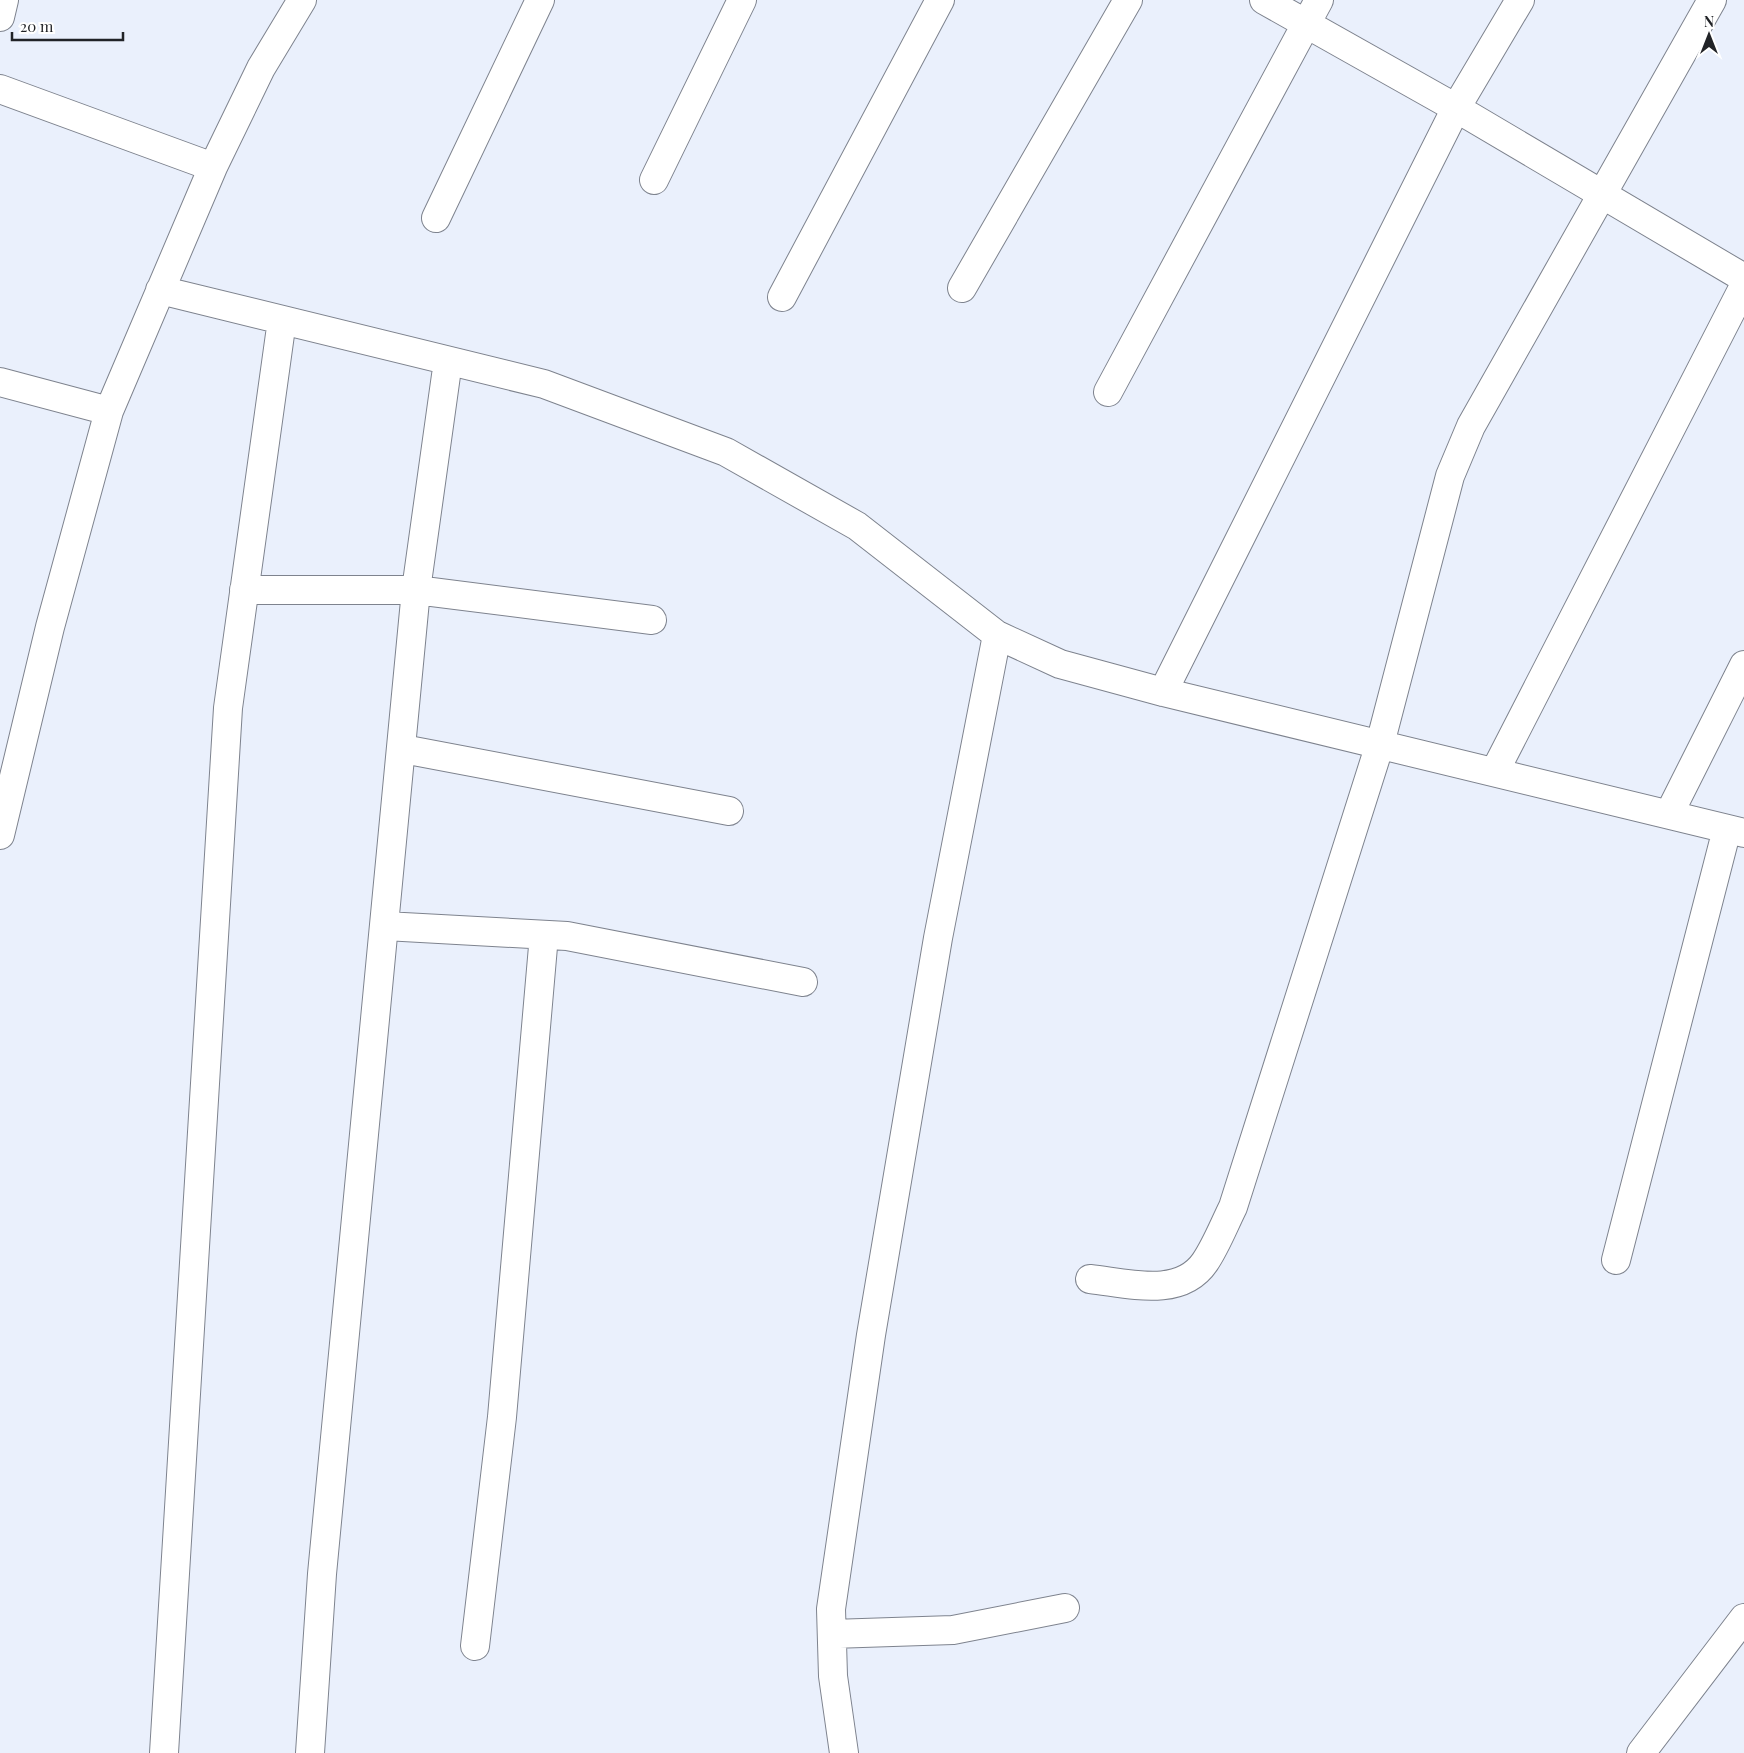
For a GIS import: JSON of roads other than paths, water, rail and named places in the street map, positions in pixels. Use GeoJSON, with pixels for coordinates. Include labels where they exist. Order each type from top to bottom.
{"type":"FeatureCollection","features":[{"type":"Feature","properties":{"kind":"street"},"geometry":{"type":"LineString","coordinates":[[0,16],[4,0]]}},
{"type":"Feature","properties":{"kind":"street"},"geometry":{"type":"LineString","coordinates":[[0,835],[50,627],[109,411],[213,167],[261,68],[302,0]]}},
{"type":"Feature","properties":{"kind":"street"},"geometry":{"type":"LineString","coordinates":[[436,218],[540,0]]}},
{"type":"Feature","properties":{"kind":"street"},"geometry":{"type":"LineString","coordinates":[[654,180],[742,0]]}},
{"type":"Feature","properties":{"kind":"street"},"geometry":{"type":"LineString","coordinates":[[782,297],[940,0]]}},
{"type":"Feature","properties":{"kind":"street"},"geometry":{"type":"LineString","coordinates":[[962,288],[1128,0]]}},
{"type":"Feature","properties":{"kind":"street"},"geometry":{"type":"LineString","coordinates":[[1264,0],[1456,108],[1744,278]]}},
{"type":"Feature","properties":{"kind":"street"},"geometry":{"type":"LineString","coordinates":[[1108,392],[1305,24],[1320,0]]}},
{"type":"Feature","properties":{"kind":"street"},"geometry":{"type":"LineString","coordinates":[[1163,692],[1456,108],[1520,0]]}},
{"type":"Feature","properties":{"kind":"street"},"geometry":{"type":"LineString","coordinates":[[1090,1279],[1164,1287],[1187,1280],[1204,1263],[1233,1207],[1380,744],[1450,476],[1471,426],[1712,0]]}},
{"type":"Feature","properties":{"kind":"street"},"geometry":{"type":"LineString","coordinates":[[0,89],[213,167]]}},
{"type":"Feature","properties":{"kind":"street"},"geometry":{"type":"LineString","coordinates":[[1495,771],[1744,286]]}},
{"type":"Feature","properties":{"kind":"street"},"geometry":{"type":"LineString","coordinates":[[160,290],[544,384],[726,452],[857,526],[997,635],[1060,664],[1163,692],[1495,771],[1735,831],[1616,1260]]}},
{"type":"Feature","properties":{"kind":"street"},"geometry":{"type":"LineString","coordinates":[[164,1753],[228,708],[282,320]]}},
{"type":"Feature","properties":{"kind":"street"},"geometry":{"type":"LineString","coordinates":[[310,1753],[322,1574],[403,748],[416,590],[448,360]]}},
{"type":"Feature","properties":{"kind":"street"},"geometry":{"type":"LineString","coordinates":[[0,382],[109,411]]}},
{"type":"Feature","properties":{"kind":"street"},"geometry":{"type":"LineString","coordinates":[[244,590],[416,590],[652,620]]}},
{"type":"Feature","properties":{"kind":"street"},"geometry":{"type":"LineString","coordinates":[[844,1753],[833,1676],[831,1609],[871,1335],[938,938],[997,635]]}},
{"type":"Feature","properties":{"kind":"street"},"geometry":{"type":"LineString","coordinates":[[1669,814],[1744,665]]}},
{"type":"Feature","properties":{"kind":"street"},"geometry":{"type":"LineString","coordinates":[[403,748],[729,811]]}},
{"type":"Feature","properties":{"kind":"street"},"geometry":{"type":"LineString","coordinates":[[385,926],[567,936],[803,982]]}},
{"type":"Feature","properties":{"kind":"street"},"geometry":{"type":"LineString","coordinates":[[475,1646],[502,1417],[544,935]]}},
{"type":"Feature","properties":{"kind":"street"},"geometry":{"type":"LineString","coordinates":[[832,1634],[954,1630],[1065,1608]]}},
{"type":"Feature","properties":{"kind":"street"},"geometry":{"type":"LineString","coordinates":[[1641,1753],[1744,1618]]}}]}
